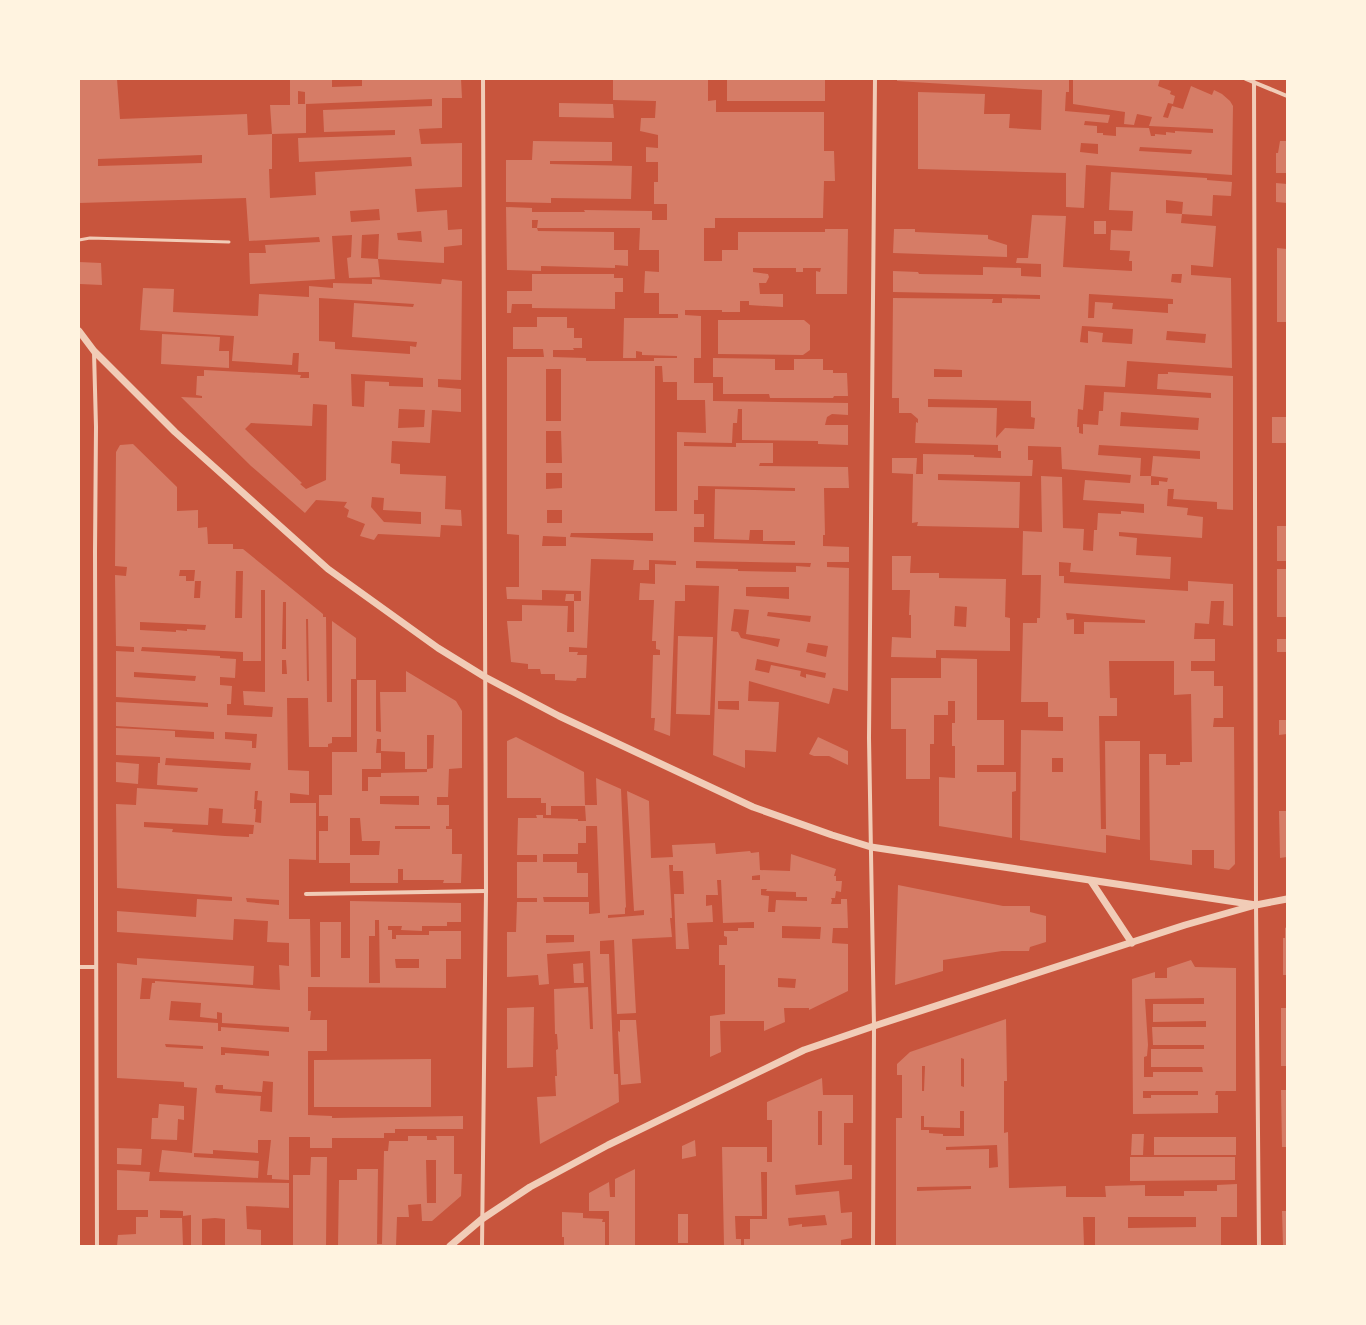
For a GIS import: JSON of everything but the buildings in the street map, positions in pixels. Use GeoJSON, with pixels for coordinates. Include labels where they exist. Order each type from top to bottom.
{"type":"FeatureCollection","features":[{"type":"Feature","properties":{"kind":"street"},"geometry":{"type":"LineString","coordinates":[[482,1246],[486,891],[484,79]]}},
{"type":"Feature","properties":{"kind":"street"},"geometry":{"type":"LineString","coordinates":[[873,1246],[874,1026],[869,738],[875,79]]}},
{"type":"Feature","properties":{"kind":"street"},"geometry":{"type":"LineString","coordinates":[[1246,79],[1287,96]]}},
{"type":"Feature","properties":{"kind":"street"},"geometry":{"type":"LineString","coordinates":[[1254,82],[1256,905],[1259,1246]]}},
{"type":"Feature","properties":{"kind":"street"},"geometry":{"type":"LineString","coordinates":[[79,331],[94,351],[175,432],[328,569],[438,648],[485,677],[559,716],[753,806],[832,835],[871,847],[1256,905]]}},
{"type":"Feature","properties":{"kind":"street"},"geometry":{"type":"LineString","coordinates":[[94,351],[96,428],[96,1246]]}},
{"type":"Feature","properties":{"kind":"street"},"geometry":{"type":"LineString","coordinates":[[1091,881],[1132,943]]}},
{"type":"Feature","properties":{"kind":"street"},"geometry":{"type":"LineString","coordinates":[[306,894],[486,891]]}},
{"type":"Feature","properties":{"kind":"street"},"geometry":{"type":"LineString","coordinates":[[450,1246],[482,1220],[530,1187],[608,1145],[804,1050],[1132,943],[1256,905],[1287,899]]}},
{"type":"Feature","properties":{"kind":"street"},"geometry":{"type":"LineString","coordinates":[[79,967],[96,967]]}},
{"type":"Feature","properties":{"kind":"lane"},"geometry":{"type":"LineString","coordinates":[[79,240],[90,238],[229,242]]}}]}
